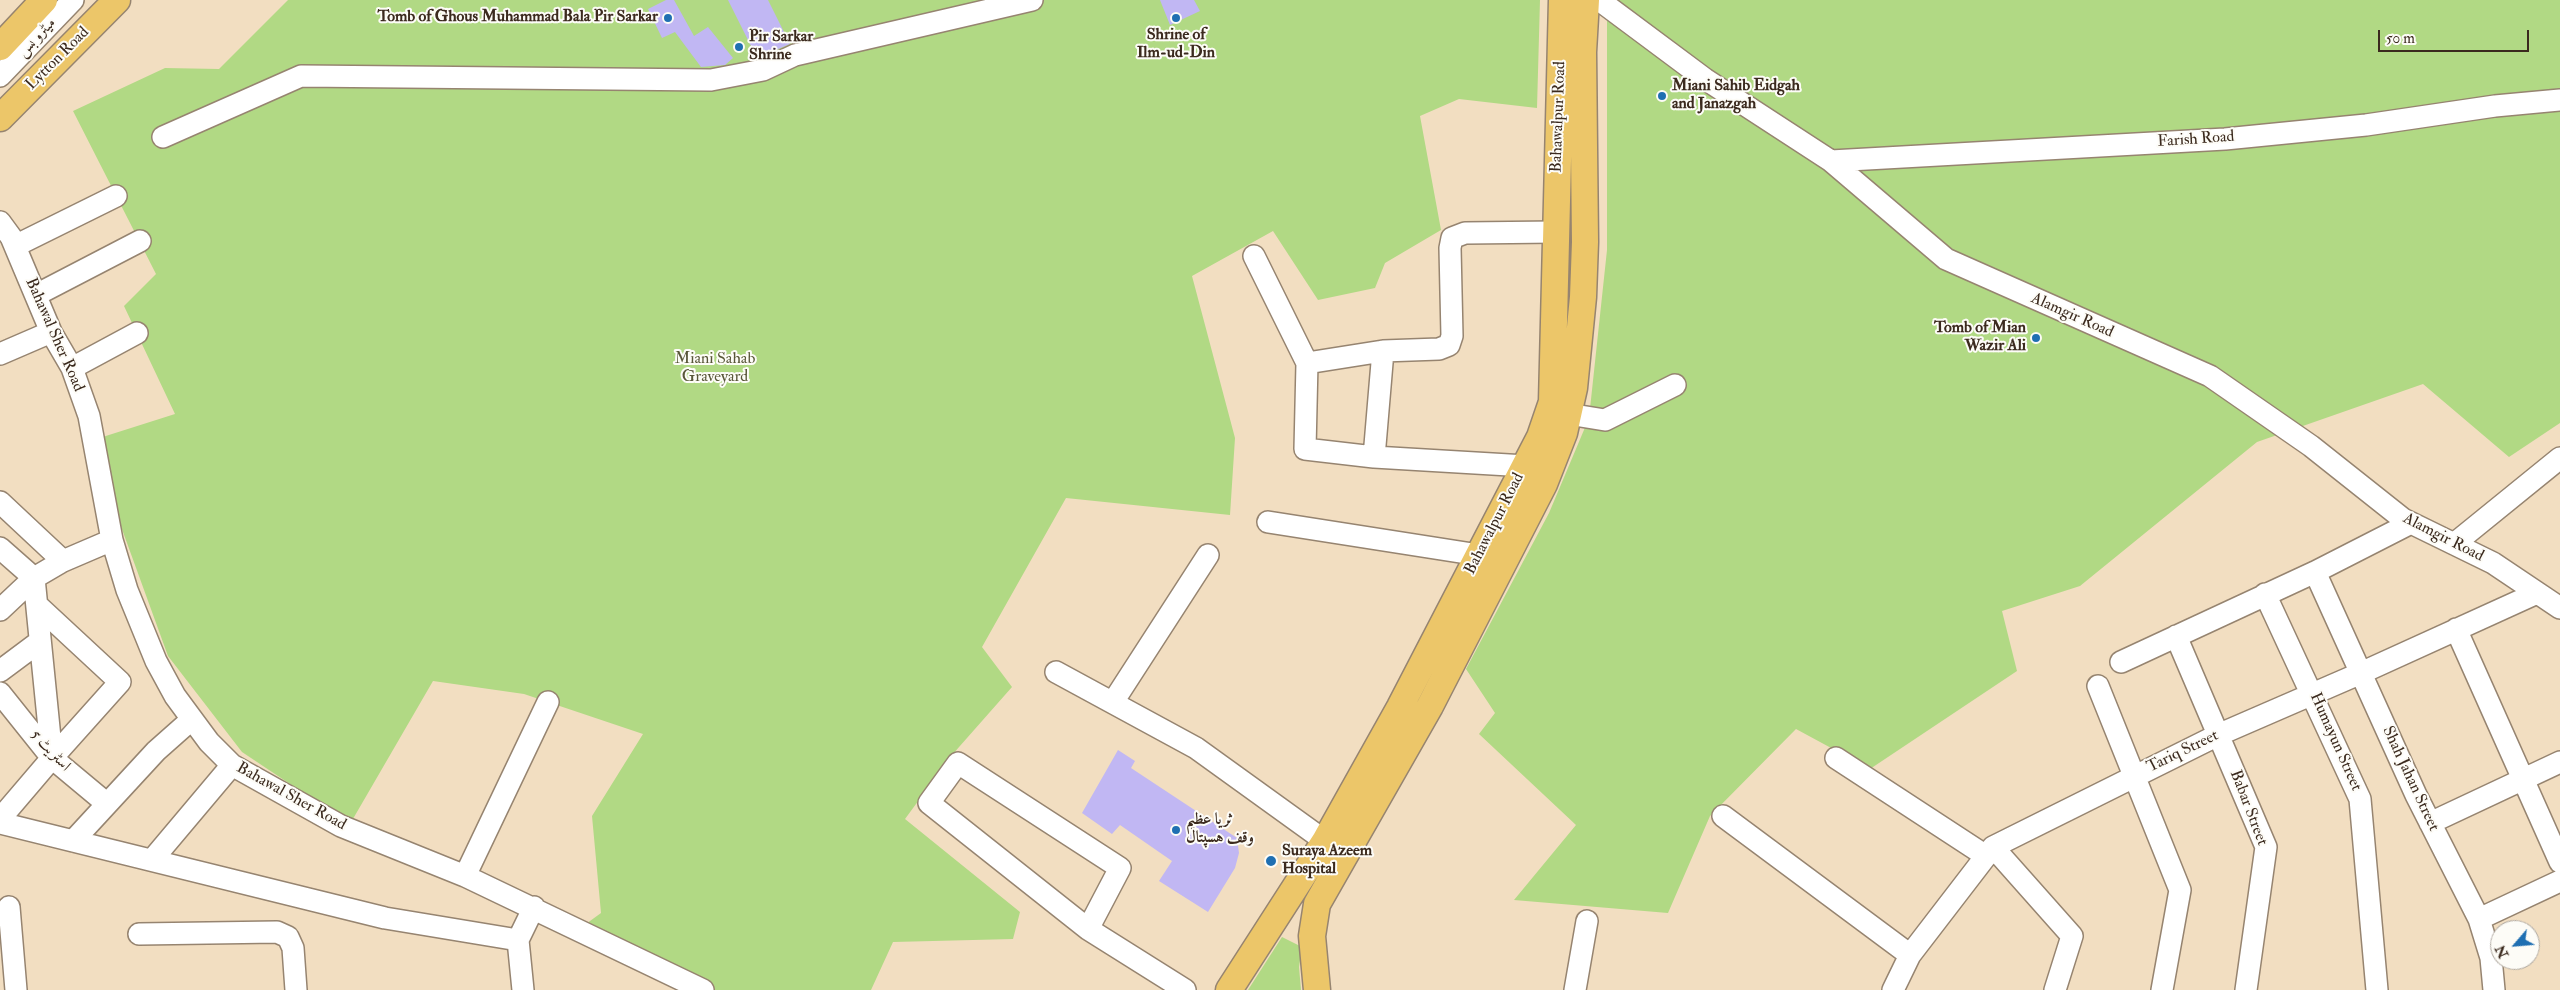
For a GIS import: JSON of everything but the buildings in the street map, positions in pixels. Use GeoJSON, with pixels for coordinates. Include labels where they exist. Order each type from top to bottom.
{"type":"FeatureCollection","features":[{"type":"Feature","properties":{"kind":"main road"},"geometry":{"type":"LineString","coordinates":[[0,47],[44,0]]}},
{"type":"Feature","properties":{"kind":"main road","name":"Lytton Road"},"geometry":{"type":"LineString","coordinates":[[0,118],[117,0]]}},
{"type":"Feature","properties":{"kind":"main road","name":"Bahawalpur Road"},"geometry":{"type":"LineString","coordinates":[[1229,990],[1325,841],[1400,707],[1526,466],[1540,437],[1552,402],[1562,0]]}},
{"type":"Feature","properties":{"kind":"main road","name":"Bahawalpur Road"},"geometry":{"type":"LineString","coordinates":[[1317,990],[1312,936],[1318,904],[1430,706],[1544,484],[1564,433],[1574,388],[1583,297],[1585,242],[1583,52],[1586,0]]}},
{"type":"Feature","properties":{"kind":"street","name":"میٹرو بس"},"geometry":{"type":"LineString","coordinates":[[0,76],[73,0]]}},
{"type":"Feature","properties":{"kind":"street"},"geometry":{"type":"LineString","coordinates":[[164,137],[301,76],[711,80],[763,70],[795,55],[1032,0]]}},
{"type":"Feature","properties":{"kind":"street","name":"Alamgir Road"},"geometry":{"type":"LineString","coordinates":[[1599,0],[1705,79],[1831,161],[1946,258],[2210,376],[2311,446],[2403,519],[2494,563],[2560,608]]}},
{"type":"Feature","properties":{"kind":"street","name":"Farish Road"},"geometry":{"type":"LineString","coordinates":[[1831,161],[2225,138],[2366,125],[2495,106],[2560,100]]}},
{"type":"Feature","properties":{"kind":"street"},"geometry":{"type":"LineString","coordinates":[[15,246],[116,196]]}},
{"type":"Feature","properties":{"kind":"street","name":"Bahawal Sher Road"},"geometry":{"type":"LineString","coordinates":[[0,222],[15,246],[51,332],[72,368],[89,416],[112,540],[127,590],[156,661],[191,720],[232,765],[341,826],[465,876],[534,907],[704,990]]}},
{"type":"Feature","properties":{"kind":"street"},"geometry":{"type":"LineString","coordinates":[[1307,363],[1383,351],[1438,348],[1449,345],[1452,336],[1450,248],[1452,238],[1465,233],[1556,232]]}},
{"type":"Feature","properties":{"kind":"street"},"geometry":{"type":"LineString","coordinates":[[36,295],[140,241]]}},
{"type":"Feature","properties":{"kind":"street"},"geometry":{"type":"LineString","coordinates":[[1254,256],[1307,363],[1305,450],[1526,466]]}},
{"type":"Feature","properties":{"kind":"street"},"geometry":{"type":"LineString","coordinates":[[0,354],[51,332]]}},
{"type":"Feature","properties":{"kind":"street"},"geometry":{"type":"LineString","coordinates":[[72,368],[137,333]]}},
{"type":"Feature","properties":{"kind":"street"},"geometry":{"type":"LineString","coordinates":[[1374,456],[1383,351]]}},
{"type":"Feature","properties":{"kind":"street"},"geometry":{"type":"LineString","coordinates":[[1568,414],[1605,420],[1675,385]]}},
{"type":"Feature","properties":{"kind":"street"},"geometry":{"type":"LineString","coordinates":[[2454,544],[2560,458]]}},
{"type":"Feature","properties":{"kind":"street"},"geometry":{"type":"LineString","coordinates":[[0,502],[63,561]]}},
{"type":"Feature","properties":{"kind":"street"},"geometry":{"type":"LineString","coordinates":[[1268,522],[1479,555]]}},
{"type":"Feature","properties":{"kind":"street"},"geometry":{"type":"LineString","coordinates":[[2121,662],[2315,572],[2411,523]]}},
{"type":"Feature","properties":{"kind":"street"},"geometry":{"type":"LineString","coordinates":[[0,610],[34,578],[63,561],[112,540]]}},
{"type":"Feature","properties":{"kind":"street"},"geometry":{"type":"LineString","coordinates":[[0,548],[34,578],[52,758]]}},
{"type":"Feature","properties":{"kind":"street"},"geometry":{"type":"LineString","coordinates":[[1113,702],[1208,555]]}},
{"type":"Feature","properties":{"kind":"street","name":"Shah Jahan Street"},"geometry":{"type":"LineString","coordinates":[[2315,572],[2430,823],[2479,919],[2491,958],[2494,990]]}},
{"type":"Feature","properties":{"kind":"street","name":"Tariq Street"},"geometry":{"type":"LineString","coordinates":[[1893,990],[1910,955],[1989,852],[2134,776],[2218,735],[2361,673],[2537,592]]}},
{"type":"Feature","properties":{"kind":"street","name":"Humayun Street"},"geometry":{"type":"LineString","coordinates":[[2266,594],[2360,799],[2377,990]]}},
{"type":"Feature","properties":{"kind":"street"},"geometry":{"type":"LineString","coordinates":[[37,605],[120,682],[52,758],[0,821],[73,841],[384,918],[518,940]]}},
{"type":"Feature","properties":{"kind":"street"},"geometry":{"type":"LineString","coordinates":[[2456,630],[2560,862]]}},
{"type":"Feature","properties":{"kind":"street","name":"Babar Street"},"geometry":{"type":"LineString","coordinates":[[2176,636],[2266,847],[2246,990]]}},
{"type":"Feature","properties":{"kind":"street"},"geometry":{"type":"LineString","coordinates":[[0,671],[39,642]]}},
{"type":"Feature","properties":{"kind":"street"},"geometry":{"type":"LineString","coordinates":[[1056,672],[1196,748],[1325,841]]}},
{"type":"Feature","properties":{"kind":"street"},"geometry":{"type":"LineString","coordinates":[[2098,686],[2180,890],[2162,990]]}},
{"type":"Feature","properties":{"kind":"street","name":"اسٹریٹ 5"},"geometry":{"type":"LineString","coordinates":[[0,693],[52,758],[106,803]]}},
{"type":"Feature","properties":{"kind":"street"},"geometry":{"type":"LineString","coordinates":[[465,876],[548,702]]}},
{"type":"Feature","properties":{"kind":"street"},"geometry":{"type":"LineString","coordinates":[[73,841],[106,803],[156,751],[191,720]]}},
{"type":"Feature","properties":{"kind":"street"},"geometry":{"type":"LineString","coordinates":[[1836,758],[1989,852],[2072,936],[2055,990]]}},
{"type":"Feature","properties":{"kind":"street"},"geometry":{"type":"LineString","coordinates":[[2430,823],[2560,762]]}},
{"type":"Feature","properties":{"kind":"street"},"geometry":{"type":"LineString","coordinates":[[1088,929],[1120,868],[958,763],[929,803],[1088,929],[1185,990]]}},
{"type":"Feature","properties":{"kind":"street"},"geometry":{"type":"LineString","coordinates":[[152,860],[232,765]]}},
{"type":"Feature","properties":{"kind":"street"},"geometry":{"type":"LineString","coordinates":[[1723,816],[1910,955]]}},
{"type":"Feature","properties":{"kind":"street"},"geometry":{"type":"LineString","coordinates":[[2479,919],[2560,881]]}},
{"type":"Feature","properties":{"kind":"street"},"geometry":{"type":"LineString","coordinates":[[9,907],[16,990]]}},
{"type":"Feature","properties":{"kind":"street"},"geometry":{"type":"LineString","coordinates":[[523,990],[518,940],[534,907]]}},
{"type":"Feature","properties":{"kind":"street"},"geometry":{"type":"LineString","coordinates":[[1575,990],[1587,922]]}},
{"type":"Feature","properties":{"kind":"street"},"geometry":{"type":"LineString","coordinates":[[140,934],[277,932],[288,937],[293,948],[296,990]]}},
{"type":"Feature","properties":{"kind":"green space","name":"Miani Sahab Graveyard"},"geometry":{"type":"Polygon","coordinates":[[[288,0],[1540,0],[1537,108],[1459,99],[1420,116],[1441,230],[1385,263],[1375,288],[1318,300],[1273,231],[1192,276],[1235,438],[1230,515],[1066,498],[982,647],[1012,687],[952,755],[905,819],[1020,912],[1013,939],[893,942],[871,990],[703,990],[579,929],[601,913],[592,816],[643,734],[524,694],[433,681],[350,824],[242,752],[168,656],[90,441],[175,414],[124,306],[156,274],[73,111],[165,68],[219,69],[288,0]]]}},
{"type":"Feature","properties":{"kind":"green space"},"geometry":{"type":"Polygon","coordinates":[[[1607,0],[2560,0],[2560,423],[2509,457],[2423,384],[2257,442],[2080,586],[2002,611],[2017,671],[1870,769],[1796,729],[1710,816],[1668,913],[1514,900],[1576,825],[1479,734],[1495,713],[1466,669],[1549,513],[1589,418],[1607,250],[1607,0]]]}},
{"type":"Feature","properties":{"kind":"green space"},"geometry":{"type":"Polygon","coordinates":[[[1282,937],[1302,947],[1299,967],[1301,990],[1248,990],[1282,937]]]}},
{"type":"Feature","properties":{"kind":"place","name":"Tomb of Ghous Muhammad Bala Pir Sarkar"},"geometry":{"type":"Point","coordinates":[668,18]}},
{"type":"Feature","properties":{"kind":"place","name":"Shrine of Ilm-ud-Din"},"geometry":{"type":"Point","coordinates":[1176,18]}},
{"type":"Feature","properties":{"kind":"place","name":"Pir Sarkar Shrine"},"geometry":{"type":"Point","coordinates":[739,47]}},
{"type":"Feature","properties":{"kind":"place","name":"Miani Sahib Eidgah and Janazgah"},"geometry":{"type":"Point","coordinates":[1662,96]}},
{"type":"Feature","properties":{"kind":"place","name":"Tomb of Mian Wazir Ali"},"geometry":{"type":"Point","coordinates":[2036,338]}},
{"type":"Feature","properties":{"kind":"place","name":"ثریا عظیم وقف ہسپتال"},"geometry":{"type":"Point","coordinates":[1176,830]}},
{"type":"Feature","properties":{"kind":"place","name":"Suraya Azeem Hospital"},"geometry":{"type":"Point","coordinates":[1271,861]}}]}
